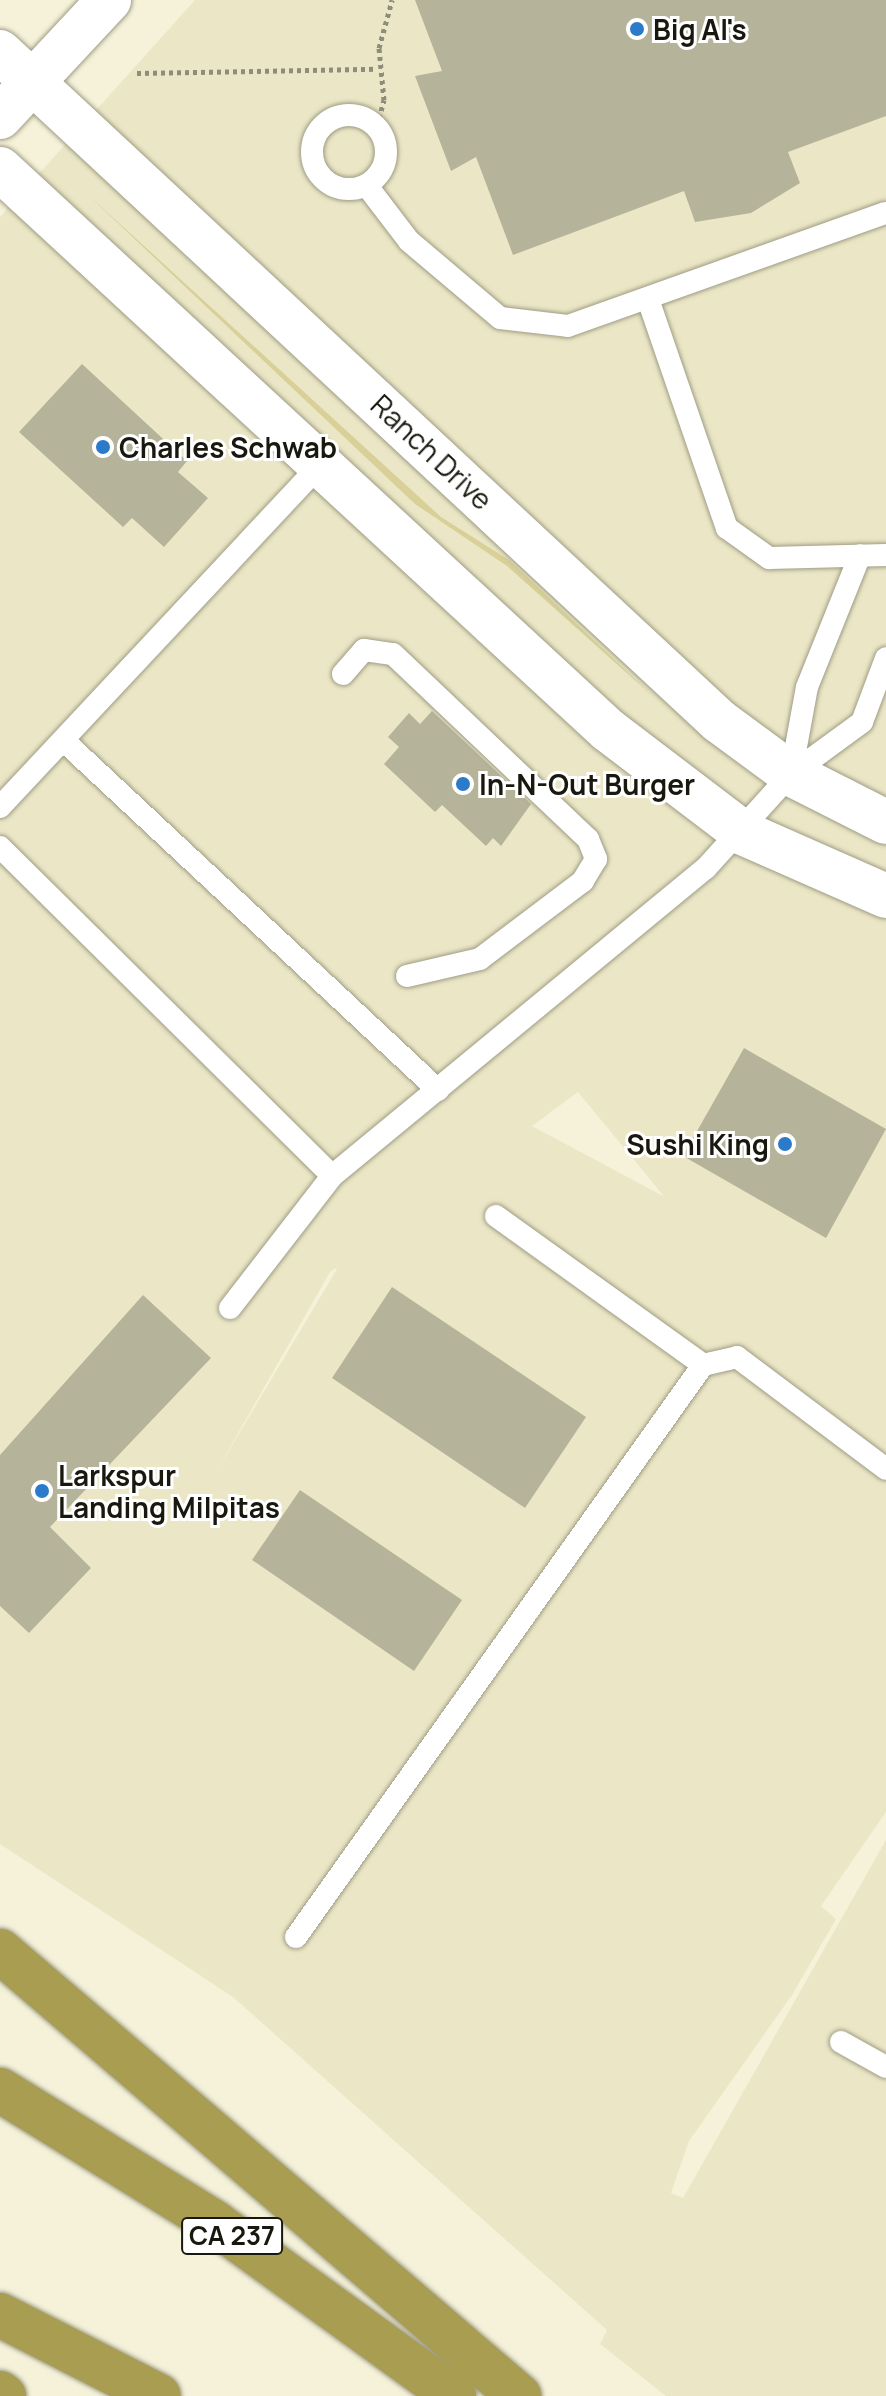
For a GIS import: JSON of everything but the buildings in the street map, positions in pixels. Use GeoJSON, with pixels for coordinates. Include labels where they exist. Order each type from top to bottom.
{"type":"FeatureCollection","features":[{"type":"Feature","properties":{"kind":"highway"},"geometry":{"type":"LineString","coordinates":[[0,1951],[519,2396]]}},
{"type":"Feature","properties":{"kind":"highway","name":"CA 237"},"geometry":{"type":"LineString","coordinates":[[0,2090],[215,2223],[454,2396]]}},
{"type":"Feature","properties":{"kind":"highway"},"geometry":{"type":"LineString","coordinates":[[0,2315],[159,2396]]}},
{"type":"Feature","properties":{"kind":"street"},"geometry":{"type":"LineString","coordinates":[[0,117],[109,0]]}},
{"type":"Feature","properties":{"kind":"street","name":"Ranch Drive"},"geometry":{"type":"LineString","coordinates":[[0,52],[657,665],[791,774],[886,822]]}},
{"type":"Feature","properties":{"kind":"street"},"geometry":{"type":"LineString","coordinates":[[0,169],[548,677],[743,833],[886,896]]}},
{"type":"Feature","properties":{"kind":"lane"},"geometry":{"type":"LineString","coordinates":[[367,186],[385,165],[377,126],[338,115],[312,145],[327,183],[367,186],[409,241],[500,318],[568,326],[649,302],[886,213]]}},
{"type":"Feature","properties":{"kind":"lane"},"geometry":{"type":"LineString","coordinates":[[649,302],[727,528],[769,558],[886,555]]}},
{"type":"Feature","properties":{"kind":"lane"},"geometry":{"type":"LineString","coordinates":[[0,807],[321,464]]}},
{"type":"Feature","properties":{"kind":"lane"},"geometry":{"type":"LineString","coordinates":[[791,774],[807,687],[860,555]]}},
{"type":"Feature","properties":{"kind":"lane"},"geometry":{"type":"LineString","coordinates":[[343,674],[364,650],[393,654],[588,839],[596,859],[583,881],[480,959],[407,976]]}},
{"type":"Feature","properties":{"kind":"lane"},"geometry":{"type":"LineString","coordinates":[[230,1308],[332,1176],[743,833],[791,774],[862,722],[886,658]]}},
{"type":"Feature","properties":{"kind":"lane"},"geometry":{"type":"LineString","coordinates":[[63,740],[438,1090]]}},
{"type":"Feature","properties":{"kind":"lane"},"geometry":{"type":"LineString","coordinates":[[0,847],[332,1176]]}},
{"type":"Feature","properties":{"kind":"lane"},"geometry":{"type":"LineString","coordinates":[[496,1216],[703,1365]]}},
{"type":"Feature","properties":{"kind":"lane"},"geometry":{"type":"LineString","coordinates":[[296,1937],[703,1365],[737,1357],[886,1469]]}},
{"type":"Feature","properties":{"kind":"lane"},"geometry":{"type":"LineString","coordinates":[[841,2042],[886,2067]]}},
{"type":"Feature","properties":{"kind":"path"},"geometry":{"type":"LineString","coordinates":[[377,126],[384,100],[377,69],[392,0]]}},
{"type":"Feature","properties":{"kind":"path"},"geometry":{"type":"LineString","coordinates":[[137,73],[377,69]]}},
{"type":"Feature","properties":{"kind":"shaded area"},"geometry":{"type":"Polygon","coordinates":[[[195,0],[886,0],[886,1812],[821,1906],[836,1919],[792,1995],[689,2141],[671,2193],[683,2198],[886,1840],[886,2396],[666,2396],[600,2344],[607,2330],[233,1997],[0,1844],[0,217],[195,0]],[[578,1092],[532,1126],[663,1196],[663,1195],[578,1092]],[[337,1269],[330,1272],[216,1472],[337,1269]]]}},
{"type":"Feature","properties":{"kind":"shaded area"},"geometry":{"type":"Polygon","coordinates":[[[86,193],[441,517],[509,560],[655,698],[507,566],[415,504],[86,193]]]}},
{"type":"Feature","properties":{"kind":"place","name":"Big Al's"},"geometry":{"type":"Point","coordinates":[637,29]}},
{"type":"Feature","properties":{"kind":"place","name":"Charles Schwab"},"geometry":{"type":"Point","coordinates":[103,447]}},
{"type":"Feature","properties":{"kind":"place","name":"In-N-Out Burger"},"geometry":{"type":"Point","coordinates":[463,784]}},
{"type":"Feature","properties":{"kind":"place","name":"Sushi King"},"geometry":{"type":"Point","coordinates":[785,1144]}},
{"type":"Feature","properties":{"kind":"place","name":"Larkspur Landing Milpitas"},"geometry":{"type":"Point","coordinates":[42,1491]}}]}
